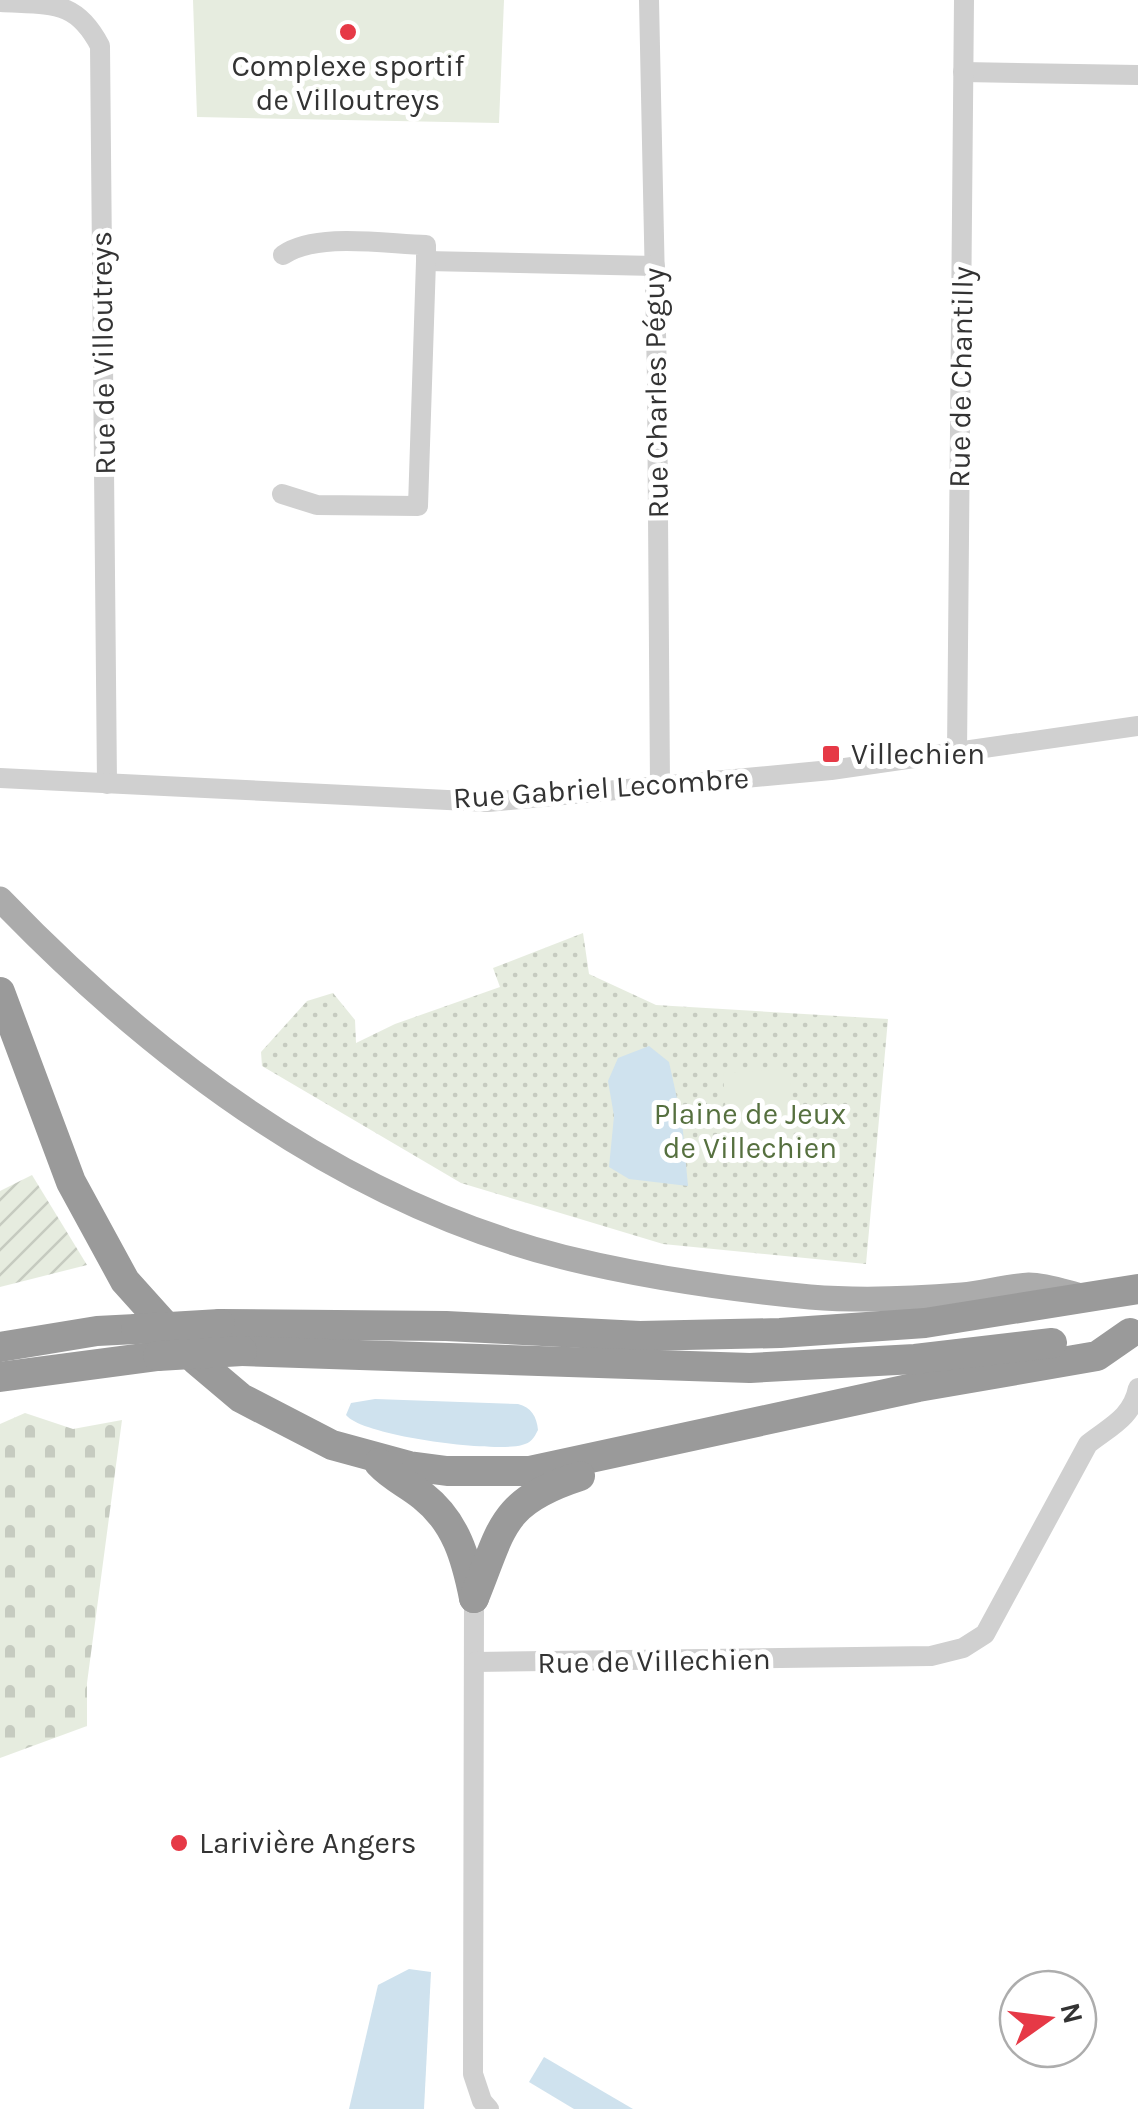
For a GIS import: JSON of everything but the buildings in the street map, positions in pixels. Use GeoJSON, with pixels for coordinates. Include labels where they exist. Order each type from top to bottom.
{"type":"FeatureCollection","features":[{"type":"Feature","properties":{"kind":"highway"},"geometry":{"type":"LineString","coordinates":[[0,992],[70,1182],[98,1236],[135,1293],[196,1360],[240,1398],[332,1445],[448,1470],[514,1471],[591,1460],[918,1387],[1097,1356],[1134,1332]]}},
{"type":"Feature","properties":{"kind":"highway"},"geometry":{"type":"LineString","coordinates":[[0,1346],[97,1331],[220,1324],[446,1326],[640,1336],[780,1333],[926,1324],[1138,1289]]}},
{"type":"Feature","properties":{"kind":"highway"},"geometry":{"type":"LineString","coordinates":[[0,1378],[158,1356],[242,1351],[750,1368],[915,1359],[1134,1332]]}},
{"type":"Feature","properties":{"kind":"highway"},"geometry":{"type":"LineString","coordinates":[[474,1598],[495,1538],[510,1513],[538,1491],[602,1470],[625,1451]]}},
{"type":"Feature","properties":{"kind":"highway"},"geometry":{"type":"LineString","coordinates":[[374,1457],[394,1479],[423,1496],[460,1540],[474,1598]]}},
{"type":"Feature","properties":{"kind":"main road"},"geometry":{"type":"LineString","coordinates":[[0,899],[50,951],[161,1049],[258,1121],[444,1217],[559,1256],[647,1276],[726,1287],[814,1297],[894,1298],[1032,1285],[1091,1298]]}},
{"type":"Feature","properties":{"kind":"street","name":"Rue Charles Péguy"},"geometry":{"type":"LineString","coordinates":[[650,0],[660,786]]}},
{"type":"Feature","properties":{"kind":"street","name":"Rue de Chantilly"},"geometry":{"type":"LineString","coordinates":[[957,753],[964,0]]}},
{"type":"Feature","properties":{"kind":"street","name":"Rue de Villoutreys"},"geometry":{"type":"LineString","coordinates":[[0,2],[72,6],[89,20],[100,46],[108,784]]}},
{"type":"Feature","properties":{"kind":"street"},"geometry":{"type":"LineString","coordinates":[[964,72],[1138,76]]}},
{"type":"Feature","properties":{"kind":"street"},"geometry":{"type":"LineString","coordinates":[[282,494],[317,505],[418,506],[426,245],[319,242],[299,244],[283,255]]}},
{"type":"Feature","properties":{"kind":"street"},"geometry":{"type":"LineString","coordinates":[[426,261],[655,266]]}},
{"type":"Feature","properties":{"kind":"street","name":"Rue Gabriel Lecombre"},"geometry":{"type":"LineString","coordinates":[[0,778],[488,802],[830,770],[1138,726]]}},
{"type":"Feature","properties":{"kind":"street","name":"Rue de Villechien"},"geometry":{"type":"LineString","coordinates":[[474,1662],[862,1659],[931,1656],[963,1648],[985,1634],[1088,1444],[1118,1425],[1136,1400],[1138,1388]]}},
{"type":"Feature","properties":{"kind":"street"},"geometry":{"type":"LineString","coordinates":[[474,1598],[472,2074],[482,2102],[490,2109]]}},
{"type":"Feature","properties":{"kind":"green space","name":"Complexe sportif de Villoutreys"},"geometry":{"type":"Polygon","coordinates":[[[193,0],[504,0],[499,123],[197,117],[193,0]]]}},
{"type":"Feature","properties":{"kind":"green space","name":"Plaine de Jeux de Villechien"},"geometry":{"type":"Polygon","coordinates":[[[583,933],[589,974],[656,1005],[888,1019],[866,1264],[663,1244],[461,1183],[262,1066],[261,1052],[307,1001],[333,993],[355,1020],[356,1043],[395,1024],[500,987],[493,968],[583,933]]]}},
{"type":"Feature","properties":{"kind":"green space"},"geometry":{"type":"Polygon","coordinates":[[[790,1069],[795,1156],[729,1160],[723,1073],[790,1069]]]}},
{"type":"Feature","properties":{"kind":"green space"},"geometry":{"type":"Polygon","coordinates":[[[32,1175],[87,1265],[0,1287],[0,1191],[32,1175]]]}},
{"type":"Feature","properties":{"kind":"green space"},"geometry":{"type":"Polygon","coordinates":[[[25,1413],[73,1429],[122,1420],[87,1683],[87,1726],[0,1758],[0,1424],[25,1413]]]}},
{"type":"Feature","properties":{"kind":"water"},"geometry":{"type":"Polygon","coordinates":[[[649,1046],[669,1062],[682,1121],[688,1186],[629,1179],[609,1167],[614,1116],[608,1081],[618,1058],[649,1046]]]}},
{"type":"Feature","properties":{"kind":"water"},"geometry":{"type":"Polygon","coordinates":[[[375,1399],[518,1404],[533,1413],[538,1430],[532,1440],[522,1445],[458,1445],[376,1430],[346,1415],[351,1403],[375,1399]]]}},
{"type":"Feature","properties":{"kind":"water"},"geometry":{"type":"Polygon","coordinates":[[[409,1969],[431,1972],[424,2109],[349,2109],[378,1985],[409,1969]]]}},
{"type":"Feature","properties":{"kind":"water"},"geometry":{"type":"Polygon","coordinates":[[[544,2057],[633,2109],[574,2109],[529,2082],[544,2057]]]}},
{"type":"Feature","properties":{"kind":"place","name":"Complexe sportif de Villoutreys"},"geometry":{"type":"Point","coordinates":[348,32]}},
{"type":"Feature","properties":{"kind":"place","name":"Villechien"},"geometry":{"type":"Point","coordinates":[831,754]}},
{"type":"Feature","properties":{"kind":"place","name":"Larivière Angers"},"geometry":{"type":"Point","coordinates":[179,1843]}}]}
